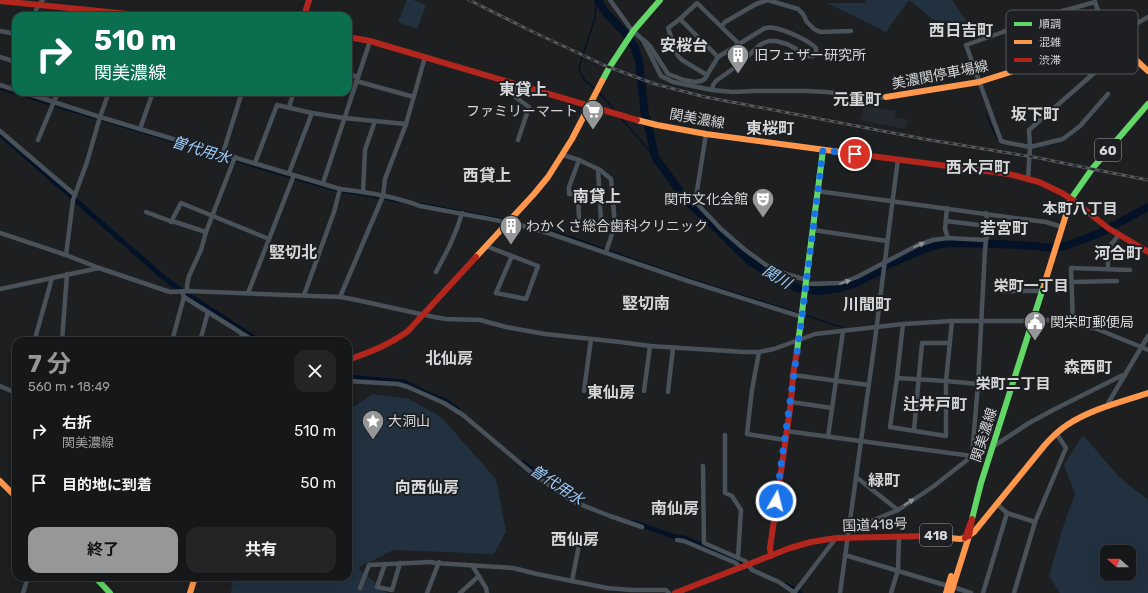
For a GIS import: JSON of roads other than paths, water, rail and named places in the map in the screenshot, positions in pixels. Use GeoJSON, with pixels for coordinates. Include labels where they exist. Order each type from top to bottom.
{"type":"FeatureCollection","features":[{"type":"Feature","properties":{"kind":"main road"},"geometry":{"type":"LineString","coordinates":[[305,12],[309,0]]}},
{"type":"Feature","properties":{"kind":"main road"},"geometry":{"type":"LineString","coordinates":[[352,359],[378,349],[397,339],[408,331],[548,178],[563,155],[609,68],[634,31],[660,0]]}},
{"type":"Feature","properties":{"kind":"main road"},"geometry":{"type":"LineString","coordinates":[[0,1],[81,12]]}},
{"type":"Feature","properties":{"kind":"main road","name":"関美濃線"},"geometry":{"type":"LineString","coordinates":[[352,38],[370,40],[517,85],[653,124],[706,134],[1009,174],[1044,183],[1071,199],[982,483],[967,537],[950,589],[946,593]]}},
{"type":"Feature","properties":{"kind":"main road"},"geometry":{"type":"LineString","coordinates":[[1138,62],[1148,71]]}},
{"type":"Feature","properties":{"kind":"main road","name":"美濃関停車場線"},"geometry":{"type":"LineString","coordinates":[[886,97],[979,82],[1006,73]]}},
{"type":"Feature","properties":{"kind":"main road","name":"60"},"geometry":{"type":"LineString","coordinates":[[1071,199],[1092,169],[1148,104]]}},
{"type":"Feature","properties":{"kind":"main road"},"geometry":{"type":"LineString","coordinates":[[771,556],[770,548],[791,402],[793,376],[799,341],[823,150]]}},
{"type":"Feature","properties":{"kind":"main road"},"geometry":{"type":"LineString","coordinates":[[1071,199],[1113,231],[1148,252]]}},
{"type":"Feature","properties":{"kind":"main road","name":"418"},"geometry":{"type":"LineString","coordinates":[[967,537],[1056,433],[1088,413],[1148,393]]}},
{"type":"Feature","properties":{"kind":"main road"},"geometry":{"type":"LineString","coordinates":[[0,481],[12,493]]}},
{"type":"Feature","properties":{"kind":"main road","name":"国道418号"},"geometry":{"type":"LineString","coordinates":[[675,593],[790,548],[811,542],[836,538],[920,535],[960,539],[967,537]]}},
{"type":"Feature","properties":{"kind":"main road"},"geometry":{"type":"LineString","coordinates":[[104,581],[110,593]]}},
{"type":"Feature","properties":{"kind":"main road"},"geometry":{"type":"LineString","coordinates":[[190,593],[194,581]]}},
{"type":"Feature","properties":{"kind":"street"},"geometry":{"type":"LineString","coordinates":[[35,12],[38,5],[43,0]]}},
{"type":"Feature","properties":{"kind":"street"},"geometry":{"type":"LineString","coordinates":[[610,0],[628,25],[650,46],[668,74],[684,80],[695,82],[701,81],[705,78],[718,57],[765,28],[773,27],[782,30],[810,42],[816,48],[816,52],[813,56],[809,56],[787,44],[776,41],[768,41],[761,44],[737,66],[716,81],[712,90]]}},
{"type":"Feature","properties":{"kind":"street"},"geometry":{"type":"LineString","coordinates":[[722,26],[725,22],[756,4],[768,0],[798,9],[803,14],[807,22],[814,29],[820,32],[850,31]]}},
{"type":"Feature","properties":{"kind":"street"},"geometry":{"type":"LineString","coordinates":[[1065,10],[1095,2],[1098,10]]}},
{"type":"Feature","properties":{"kind":"street"},"geometry":{"type":"LineString","coordinates":[[707,75],[678,56],[668,28],[680,20],[697,3],[739,44]]}},
{"type":"Feature","properties":{"kind":"street"},"geometry":{"type":"LineString","coordinates":[[1138,23],[1148,17]]}},
{"type":"Feature","properties":{"kind":"street"},"geometry":{"type":"LineString","coordinates":[[680,20],[718,57]]}},
{"type":"Feature","properties":{"kind":"street"},"geometry":{"type":"LineString","coordinates":[[1006,30],[966,45],[1001,141],[1030,147],[1063,139],[1080,126],[1108,94]]}},
{"type":"Feature","properties":{"kind":"street"},"geometry":{"type":"LineString","coordinates":[[0,31],[12,33]]}},
{"type":"Feature","properties":{"kind":"street"},"geometry":{"type":"LineString","coordinates":[[352,94],[370,40]]}},
{"type":"Feature","properties":{"kind":"street"},"geometry":{"type":"LineString","coordinates":[[643,40],[661,76],[673,82],[712,90],[733,92],[807,91],[875,98],[886,97]]}},
{"type":"Feature","properties":{"kind":"street"},"geometry":{"type":"LineString","coordinates":[[0,57],[12,61]]}},
{"type":"Feature","properties":{"kind":"street"},"geometry":{"type":"LineString","coordinates":[[340,297],[383,196],[385,179],[406,124],[425,57]]}},
{"type":"Feature","properties":{"kind":"street"},"geometry":{"type":"LineString","coordinates":[[1028,178],[1030,147],[1029,130],[1093,74]]}},
{"type":"Feature","properties":{"kind":"street"},"geometry":{"type":"LineString","coordinates":[[352,76],[414,97]]}},
{"type":"Feature","properties":{"kind":"street"},"geometry":{"type":"LineString","coordinates":[[0,85],[12,89]]}},
{"type":"Feature","properties":{"kind":"street"},"geometry":{"type":"LineString","coordinates":[[517,85],[514,96],[529,107],[518,140]]}},
{"type":"Feature","properties":{"kind":"street"},"geometry":{"type":"LineString","coordinates":[[36,96],[340,189],[405,200],[420,206],[518,224],[606,252],[688,281],[802,317]]}},
{"type":"Feature","properties":{"kind":"street"},"geometry":{"type":"LineString","coordinates":[[38,140],[57,96]]}},
{"type":"Feature","properties":{"kind":"street"},"geometry":{"type":"LineString","coordinates":[[66,255],[73,200],[87,162],[100,116],[108,96]]}},
{"type":"Feature","properties":{"kind":"street"},"geometry":{"type":"LineString","coordinates":[[140,129],[152,96]]}},
{"type":"Feature","properties":{"kind":"street"},"geometry":{"type":"LineString","coordinates":[[222,153],[241,96]]}},
{"type":"Feature","properties":{"kind":"street"},"geometry":{"type":"LineString","coordinates":[[290,107],[293,96]]}},
{"type":"Feature","properties":{"kind":"street"},"geometry":{"type":"LineString","coordinates":[[323,184],[351,96]]}},
{"type":"Feature","properties":{"kind":"street"},"geometry":{"type":"LineString","coordinates":[[255,163],[277,105],[344,118],[406,124]]}},
{"type":"Feature","properties":{"kind":"street"},"geometry":{"type":"LineString","coordinates":[[248,293],[269,239],[312,113]]}},
{"type":"Feature","properties":{"kind":"street"},"geometry":{"type":"LineString","coordinates":[[363,192],[365,150],[375,121]]}},
{"type":"Feature","properties":{"kind":"street"},"geometry":{"type":"LineString","coordinates":[[0,131],[75,195]]}},
{"type":"Feature","properties":{"kind":"street"},"geometry":{"type":"LineString","coordinates":[[706,134],[696,202],[721,229],[744,249],[766,265],[806,282],[841,283],[858,277],[885,264],[918,245],[933,240],[948,238],[986,240]]}},
{"type":"Feature","properties":{"kind":"street"},"geometry":{"type":"LineString","coordinates":[[563,155],[579,160],[598,169],[611,179],[615,225],[606,252]]}},
{"type":"Feature","properties":{"kind":"street"},"geometry":{"type":"LineString","coordinates":[[187,291],[189,276],[201,250],[206,232],[235,157]]}},
{"type":"Feature","properties":{"kind":"street"},"geometry":{"type":"LineString","coordinates":[[840,593],[848,529],[862,442],[898,159]]}},
{"type":"Feature","properties":{"kind":"street"},"geometry":{"type":"LineString","coordinates":[[579,160],[569,187],[569,194],[578,194],[579,219]]}},
{"type":"Feature","properties":{"kind":"street"},"geometry":{"type":"LineString","coordinates":[[598,169],[602,221],[615,225]]}},
{"type":"Feature","properties":{"kind":"street"},"geometry":{"type":"LineString","coordinates":[[304,296],[334,212],[340,189]]}},
{"type":"Feature","properties":{"kind":"street"},"geometry":{"type":"LineString","coordinates":[[817,191],[1046,222],[1062,228]]}},
{"type":"Feature","properties":{"kind":"street"},"geometry":{"type":"LineString","coordinates":[[171,222],[181,203],[269,239]]}},
{"type":"Feature","properties":{"kind":"street"},"geometry":{"type":"LineString","coordinates":[[947,208],[945,230],[948,238]]}},
{"type":"Feature","properties":{"kind":"street"},"geometry":{"type":"LineString","coordinates":[[146,212],[171,222],[206,232]]}},
{"type":"Feature","properties":{"kind":"street"},"geometry":{"type":"LineString","coordinates":[[436,272],[452,242],[462,213]]}},
{"type":"Feature","properties":{"kind":"street"},"geometry":{"type":"LineString","coordinates":[[848,529],[852,529],[898,510],[934,486],[972,456],[978,384],[980,320],[985,250],[989,231],[986,213]]}},
{"type":"Feature","properties":{"kind":"street"},"geometry":{"type":"LineString","coordinates":[[946,221],[988,226]]}},
{"type":"Feature","properties":{"kind":"street"},"geometry":{"type":"LineString","coordinates":[[813,230],[887,241]]}},
{"type":"Feature","properties":{"kind":"street"},"geometry":{"type":"LineString","coordinates":[[0,233],[170,292],[187,291],[248,293],[352,298],[446,319],[480,320],[506,327],[546,334],[650,346],[759,352],[799,341],[815,334],[903,324],[980,320],[1047,320],[1097,329],[1148,350]]}},
{"type":"Feature","properties":{"kind":"street"},"geometry":{"type":"LineString","coordinates":[[1108,269],[1108,248],[1119,235]]}},
{"type":"Feature","properties":{"kind":"street"},"geometry":{"type":"LineString","coordinates":[[486,246],[512,256],[538,266],[526,299],[496,293],[512,256]]}},
{"type":"Feature","properties":{"kind":"street"},"geometry":{"type":"LineString","coordinates":[[0,289],[99,268]]}},
{"type":"Feature","properties":{"kind":"street"},"geometry":{"type":"LineString","coordinates":[[1073,324],[1071,268],[1130,270]]}},
{"type":"Feature","properties":{"kind":"street"},"geometry":{"type":"LineString","coordinates":[[62,337],[67,274]]}},
{"type":"Feature","properties":{"kind":"street"},"geometry":{"type":"LineString","coordinates":[[36,335],[52,278]]}},
{"type":"Feature","properties":{"kind":"street"},"geometry":{"type":"LineString","coordinates":[[1072,282],[1117,281]]}},
{"type":"Feature","properties":{"kind":"street"},"geometry":{"type":"LineString","coordinates":[[1002,291],[1043,291]]}},
{"type":"Feature","properties":{"kind":"street"},"geometry":{"type":"LineString","coordinates":[[182,292],[184,297],[247,337]]}},
{"type":"Feature","properties":{"kind":"street"},"geometry":{"type":"LineString","coordinates":[[173,337],[184,297]]}},
{"type":"Feature","properties":{"kind":"street"},"geometry":{"type":"LineString","coordinates":[[201,337],[208,312]]}},
{"type":"Feature","properties":{"kind":"street"},"geometry":{"type":"LineString","coordinates":[[903,324],[890,427],[946,436],[946,381],[952,321]]}},
{"type":"Feature","properties":{"kind":"street"},"geometry":{"type":"LineString","coordinates":[[828,437],[843,331]]}},
{"type":"Feature","properties":{"kind":"street"},"geometry":{"type":"LineString","coordinates":[[1107,407],[1148,336]]}},
{"type":"Feature","properties":{"kind":"street"},"geometry":{"type":"LineString","coordinates":[[584,391],[591,338]]}},
{"type":"Feature","properties":{"kind":"street"},"geometry":{"type":"LineString","coordinates":[[914,430],[922,343],[950,343]]}},
{"type":"Feature","properties":{"kind":"street"},"geometry":{"type":"LineString","coordinates":[[644,391],[650,346]]}},
{"type":"Feature","properties":{"kind":"street"},"geometry":{"type":"LineString","coordinates":[[668,392],[673,348]]}},
{"type":"Feature","properties":{"kind":"street"},"geometry":{"type":"LineString","coordinates":[[759,352],[752,390],[747,434],[785,440]]}},
{"type":"Feature","properties":{"kind":"street"},"geometry":{"type":"LineString","coordinates":[[994,446],[1029,423],[1125,375]]}},
{"type":"Feature","properties":{"kind":"street"},"geometry":{"type":"LineString","coordinates":[[793,376],[869,385]]}},
{"type":"Feature","properties":{"kind":"street"},"geometry":{"type":"LineString","coordinates":[[897,378],[978,384]]}},
{"type":"Feature","properties":{"kind":"street"},"geometry":{"type":"LineString","coordinates":[[352,380],[398,384],[444,403],[463,415],[533,474],[572,501],[642,527]]}},
{"type":"Feature","properties":{"kind":"street"},"geometry":{"type":"LineString","coordinates":[[0,386],[12,391]]}},
{"type":"Feature","properties":{"kind":"street"},"geometry":{"type":"LineString","coordinates":[[791,402],[832,408]]}},
{"type":"Feature","properties":{"kind":"street"},"geometry":{"type":"LineString","coordinates":[[786,431],[972,456]]}},
{"type":"Feature","properties":{"kind":"street"},"geometry":{"type":"LineString","coordinates":[[1014,593],[1035,522],[1066,448],[1056,433]]}},
{"type":"Feature","properties":{"kind":"street"},"geometry":{"type":"LineString","coordinates":[[725,436],[725,493],[732,496],[741,510],[738,558]]}},
{"type":"Feature","properties":{"kind":"street"},"geometry":{"type":"LineString","coordinates":[[703,466],[704,543],[745,561],[752,570],[779,582],[794,593],[836,538]]}},
{"type":"Feature","properties":{"kind":"street"},"geometry":{"type":"LineString","coordinates":[[856,477],[898,510]]}},
{"type":"Feature","properties":{"kind":"street"},"geometry":{"type":"LineString","coordinates":[[996,504],[1007,513],[1035,522]]}},
{"type":"Feature","properties":{"kind":"street"},"geometry":{"type":"LineString","coordinates":[[983,593],[1007,513]]}},
{"type":"Feature","properties":{"kind":"street"},"geometry":{"type":"LineString","coordinates":[[891,593],[898,570],[899,536]]}},
{"type":"Feature","properties":{"kind":"street"},"geometry":{"type":"LineString","coordinates":[[572,581],[580,540]]}},
{"type":"Feature","properties":{"kind":"street"},"geometry":{"type":"LineString","coordinates":[[677,540],[684,541],[736,563],[741,568]]}},
{"type":"Feature","properties":{"kind":"street"},"geometry":{"type":"LineString","coordinates":[[845,555],[898,570],[950,589],[971,593]]}},
{"type":"Feature","properties":{"kind":"street"},"geometry":{"type":"LineString","coordinates":[[360,588],[369,565],[439,562],[513,568],[607,588],[666,590],[669,593]]}},
{"type":"Feature","properties":{"kind":"street"},"geometry":{"type":"LineString","coordinates":[[427,593],[439,562]]}},
{"type":"Feature","properties":{"kind":"street"},"geometry":{"type":"LineString","coordinates":[[385,564],[377,587],[392,590],[400,563]]}},
{"type":"Feature","properties":{"kind":"street"},"geometry":{"type":"LineString","coordinates":[[472,565],[486,588],[487,593]]}},
{"type":"Feature","properties":{"kind":"street"},"geometry":{"type":"LineString","coordinates":[[460,593],[479,576]]}},
{"type":"Feature","properties":{"kind":"street"},"geometry":{"type":"LineString","coordinates":[[23,593],[27,581]]}},
{"type":"Feature","properties":{"kind":"waterway"},"geometry":{"type":"LineString","coordinates":[[595,89],[583,77],[579,67],[595,18],[596,0]]}},
{"type":"Feature","properties":{"kind":"waterway","name":"関川"},"geometry":{"type":"LineString","coordinates":[[598,0],[606,13],[626,34],[635,48],[639,61],[645,116],[655,157],[687,201],[751,262],[777,279],[797,288],[818,291],[840,288],[854,284],[878,272],[887,265],[929,247],[947,243],[999,244],[1051,248],[1065,246],[1098,234],[1148,207]]}},
{"type":"Feature","properties":{"kind":"waterway","name":"曽代用水"},"geometry":{"type":"LineString","coordinates":[[0,89],[12,93]]}},
{"type":"Feature","properties":{"kind":"waterway"},"geometry":{"type":"LineString","coordinates":[[598,92],[615,111]]}},
{"type":"Feature","properties":{"kind":"waterway","name":"曽代用水"},"geometry":{"type":"LineString","coordinates":[[23,96],[97,119]]}},
{"type":"Feature","properties":{"kind":"waterway"},"geometry":{"type":"LineString","coordinates":[[986,115],[998,140]]}},
{"type":"Feature","properties":{"kind":"waterway"},"geometry":{"type":"LineString","coordinates":[[620,117],[655,157]]}},
{"type":"Feature","properties":{"kind":"waterway","name":"曽代用水"},"geometry":{"type":"LineString","coordinates":[[101,120],[291,178]]}},
{"type":"Feature","properties":{"kind":"waterway","name":"曽代用水"},"geometry":{"type":"LineString","coordinates":[[0,134],[163,277],[253,337]]}},
{"type":"Feature","properties":{"kind":"waterway","name":"曽代用水"},"geometry":{"type":"LineString","coordinates":[[294,179],[337,191],[380,198]]}},
{"type":"Feature","properties":{"kind":"waterway","name":"曽代用水"},"geometry":{"type":"LineString","coordinates":[[384,199],[400,202]]}},
{"type":"Feature","properties":{"kind":"waterway","name":"曽代用水"},"geometry":{"type":"LineString","coordinates":[[419,203],[508,220]]}},
{"type":"Feature","properties":{"kind":"waterway","name":"曽代用水"},"geometry":{"type":"LineString","coordinates":[[512,221],[550,230],[684,277],[801,314]]}},
{"type":"Feature","properties":{"kind":"waterway","name":"曽代用水"},"geometry":{"type":"LineString","coordinates":[[805,315],[843,327]]}},
{"type":"Feature","properties":{"kind":"waterway","name":"曽代用水"},"geometry":{"type":"LineString","coordinates":[[352,377],[404,382],[446,401],[458,410]]}},
{"type":"Feature","properties":{"kind":"waterway","name":"曽代用水"},"geometry":{"type":"LineString","coordinates":[[523,463],[542,477]]}},
{"type":"Feature","properties":{"kind":"waterway","name":"曽代用水"},"geometry":{"type":"LineString","coordinates":[[633,522],[675,537],[684,538],[748,566]]}},
{"type":"Feature","properties":{"kind":"waterway","name":"曽代用水"},"geometry":{"type":"LineString","coordinates":[[786,585],[800,593]]}},
{"type":"Feature","properties":{"kind":"railway"},"geometry":{"type":"LineString","coordinates":[[469,0],[606,66],[655,84],[705,97],[924,139],[1039,158],[1148,180]]}},
{"type":"Feature","properties":{"kind":"place","name":"旧フェザー研究所"},"geometry":{"type":"Point","coordinates":[738,74]}},
{"type":"Feature","properties":{"kind":"place","name":"ファミリーマート"},"geometry":{"type":"Point","coordinates":[593,130]}},
{"type":"Feature","properties":{"kind":"place","name":"関市文化会館"},"geometry":{"type":"Point","coordinates":[763,218]}},
{"type":"Feature","properties":{"kind":"place","name":"わかくさ総合歯科クリニック"},"geometry":{"type":"Point","coordinates":[511,246]}},
{"type":"Feature","properties":{"kind":"place","name":"関栄町郵便局"},"geometry":{"type":"Point","coordinates":[1035,342]}},
{"type":"Feature","properties":{"kind":"place","name":"大洞山"},"geometry":{"type":"Point","coordinates":[373,440]}},
{"type":"Feature","properties":{"kind":"district","name":"西日吉町"},"geometry":{"type":"Point","coordinates":[961,30]}},
{"type":"Feature","properties":{"kind":"district","name":"安桜台"},"geometry":{"type":"Point","coordinates":[684,45]}},
{"type":"Feature","properties":{"kind":"district","name":"東貸上"},"geometry":{"type":"Point","coordinates":[523,89]}},
{"type":"Feature","properties":{"kind":"district","name":"元重町"},"geometry":{"type":"Point","coordinates":[857,99]}},
{"type":"Feature","properties":{"kind":"district","name":"坂下町"},"geometry":{"type":"Point","coordinates":[1035,114]}},
{"type":"Feature","properties":{"kind":"district","name":"東桜町"},"geometry":{"type":"Point","coordinates":[770,128]}},
{"type":"Feature","properties":{"kind":"district","name":"西木戸町"},"geometry":{"type":"Point","coordinates":[978,167]}},
{"type":"Feature","properties":{"kind":"district","name":"西貸上"},"geometry":{"type":"Point","coordinates":[487,175]}},
{"type":"Feature","properties":{"kind":"district","name":"南貸上"},"geometry":{"type":"Point","coordinates":[597,196]}},
{"type":"Feature","properties":{"kind":"district","name":"本町八丁目"},"geometry":{"type":"Point","coordinates":[1080,209]}},
{"type":"Feature","properties":{"kind":"district","name":"若宮町"},"geometry":{"type":"Point","coordinates":[1004,228]}},
{"type":"Feature","properties":{"kind":"district","name":"竪切北"},"geometry":{"type":"Point","coordinates":[293,252]}},
{"type":"Feature","properties":{"kind":"district","name":"河合町"},"geometry":{"type":"Point","coordinates":[1118,253]}},
{"type":"Feature","properties":{"kind":"district","name":"栄町一丁目"},"geometry":{"type":"Point","coordinates":[1031,286]}},
{"type":"Feature","properties":{"kind":"district","name":"竪切南"},"geometry":{"type":"Point","coordinates":[646,303]}},
{"type":"Feature","properties":{"kind":"district","name":"川間町"},"geometry":{"type":"Point","coordinates":[867,304]}},
{"type":"Feature","properties":{"kind":"district","name":"北仙房"},"geometry":{"type":"Point","coordinates":[449,358]}},
{"type":"Feature","properties":{"kind":"district","name":"森西町"},"geometry":{"type":"Point","coordinates":[1088,367]}},
{"type":"Feature","properties":{"kind":"district","name":"栄町二丁目"},"geometry":{"type":"Point","coordinates":[1013,384]}},
{"type":"Feature","properties":{"kind":"district","name":"東仙房"},"geometry":{"type":"Point","coordinates":[611,392]}},
{"type":"Feature","properties":{"kind":"district","name":"辻井戸町"},"geometry":{"type":"Point","coordinates":[935,404]}},
{"type":"Feature","properties":{"kind":"district","name":"緑町"},"geometry":{"type":"Point","coordinates":[884,480]}},
{"type":"Feature","properties":{"kind":"district","name":"向西仙房"},"geometry":{"type":"Point","coordinates":[427,487]}},
{"type":"Feature","properties":{"kind":"district","name":"南仙房"},"geometry":{"type":"Point","coordinates":[675,508]}},
{"type":"Feature","properties":{"kind":"district","name":"西仙房"},"geometry":{"type":"Point","coordinates":[575,539]}}]}
